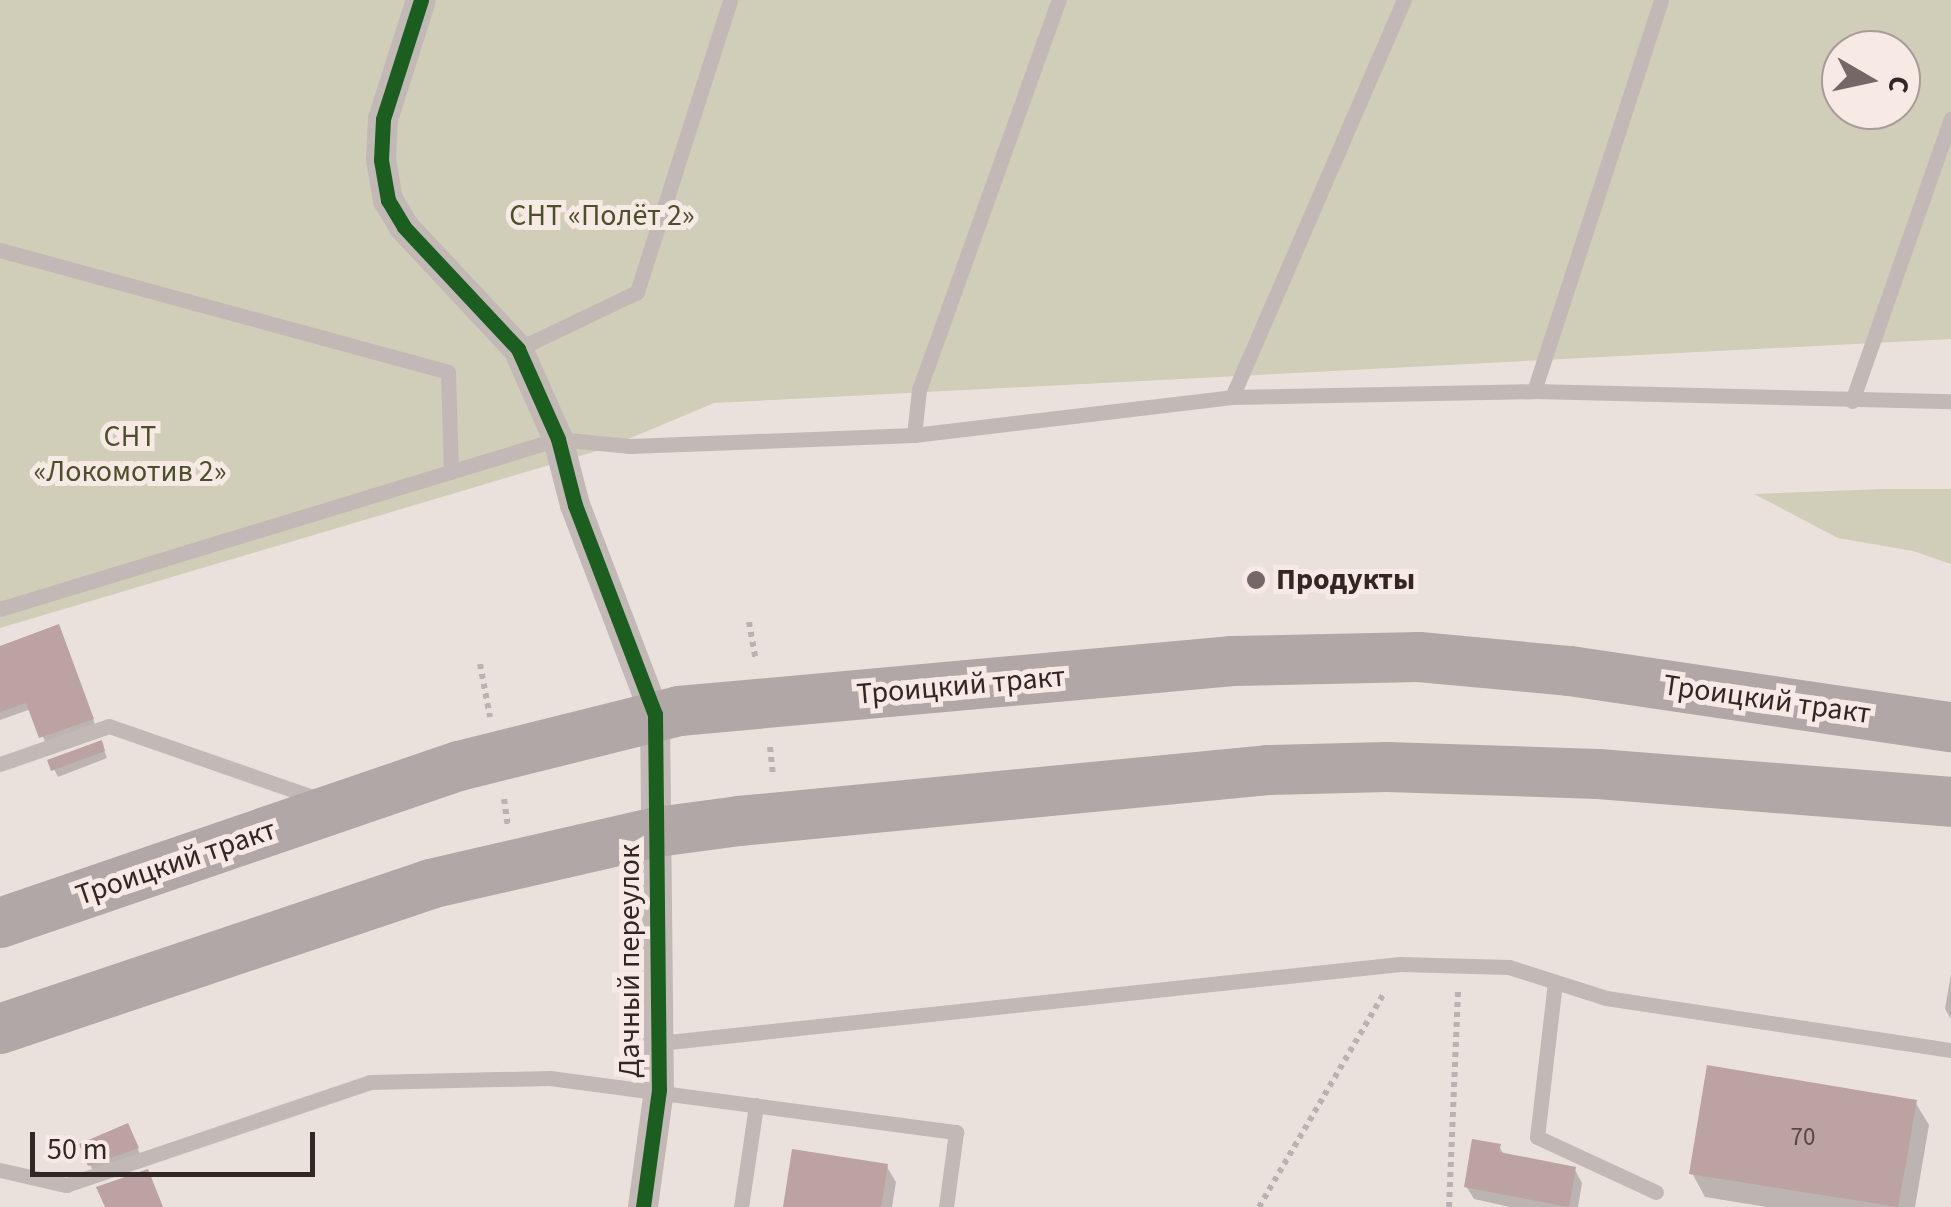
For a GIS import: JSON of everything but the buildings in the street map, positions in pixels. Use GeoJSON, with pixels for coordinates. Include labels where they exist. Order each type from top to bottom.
{"type":"FeatureCollection","features":[{"type":"Feature","properties":{"kind":"main road","name":"Троицкий тракт"},"geometry":{"type":"LineString","coordinates":[[0,923],[459,766],[655,714],[1233,661],[1419,658],[1570,671],[1951,727]]}},
{"type":"Feature","properties":{"kind":"main road"},"geometry":{"type":"LineString","coordinates":[[0,1028],[430,884],[657,832],[944,798],[1268,770],[1459,767],[1951,802]]}},
{"type":"Feature","properties":{"kind":"street"},"geometry":{"type":"LineString","coordinates":[[422,0],[383,120],[381,160],[388,200],[404,227],[518,349],[558,440],[575,506],[655,714]]}},
{"type":"Feature","properties":{"kind":"street","name":"Дачный переулок"},"geometry":{"type":"LineString","coordinates":[[643,1207],[660,1043],[655,714]]}},
{"type":"Feature","properties":{"kind":"lane"},"geometry":{"type":"LineString","coordinates":[[518,349],[637,292],[730,0]]}},
{"type":"Feature","properties":{"kind":"lane"},"geometry":{"type":"LineString","coordinates":[[914,435],[919,390],[1059,0]]}},
{"type":"Feature","properties":{"kind":"lane"},"geometry":{"type":"LineString","coordinates":[[1232,397],[1404,0]]}},
{"type":"Feature","properties":{"kind":"lane"},"geometry":{"type":"LineString","coordinates":[[1534,392],[1661,0]]}},
{"type":"Feature","properties":{"kind":"lane"},"geometry":{"type":"LineString","coordinates":[[1852,400],[1951,119]]}},
{"type":"Feature","properties":{"kind":"lane"},"geometry":{"type":"LineString","coordinates":[[0,250],[448,372],[451,472]]}},
{"type":"Feature","properties":{"kind":"lane"},"geometry":{"type":"LineString","coordinates":[[0,609],[558,440],[630,446],[914,435],[1232,397],[1534,392],[1951,401]]}},
{"type":"Feature","properties":{"kind":"lane"},"geometry":{"type":"LineString","coordinates":[[0,764],[110,726],[341,807]]}},
{"type":"Feature","properties":{"kind":"lane"},"geometry":{"type":"LineString","coordinates":[[1893,797],[1951,815]]}},
{"type":"Feature","properties":{"kind":"lane"},"geometry":{"type":"LineString","coordinates":[[660,1043],[1400,964],[1509,968],[1606,998],[1951,1050]]}},
{"type":"Feature","properties":{"kind":"lane"},"geometry":{"type":"LineString","coordinates":[[1555,982],[1537,1137],[1656,1192]]}},
{"type":"Feature","properties":{"kind":"lane"},"geometry":{"type":"LineString","coordinates":[[0,1170],[66,1185],[370,1082],[550,1078],[956,1132],[946,1207]]}},
{"type":"Feature","properties":{"kind":"lane"},"geometry":{"type":"LineString","coordinates":[[742,1207],[756,1104]]}},
{"type":"Feature","properties":{"kind":"path"},"geometry":{"type":"LineString","coordinates":[[1260,1207],[1400,964]]}},
{"type":"Feature","properties":{"kind":"path"},"geometry":{"type":"LineString","coordinates":[[1449,1207],[1460,965]]}},
{"type":"Feature","properties":{"kind":"green space","name":"СНТ «Полёт 2»"},"geometry":{"type":"Polygon","coordinates":[[[0,0],[1951,0],[1951,339],[714,403],[607,448],[0,628],[0,0]]]}},
{"type":"Feature","properties":{"kind":"green space"},"geometry":{"type":"Polygon","coordinates":[[[1951,489],[1951,564],[1913,551],[1838,538],[1754,494],[1951,489]]]}},
{"type":"Feature","properties":{"kind":"cycle path"},"geometry":{"type":"LineString","coordinates":[[421,0],[383,119],[381,160],[388,200],[404,227],[518,349],[558,439],[575,505],[655,714],[659,1090],[643,1207]]}},
{"type":"Feature","properties":{"kind":"place","name":"Продукты"},"geometry":{"type":"Point","coordinates":[1256,580]}},
{"type":"Feature","properties":{"kind":"park label","name":"СНТ «Локомотив 2»"},"geometry":{"type":"Point","coordinates":[130,454]}}]}
